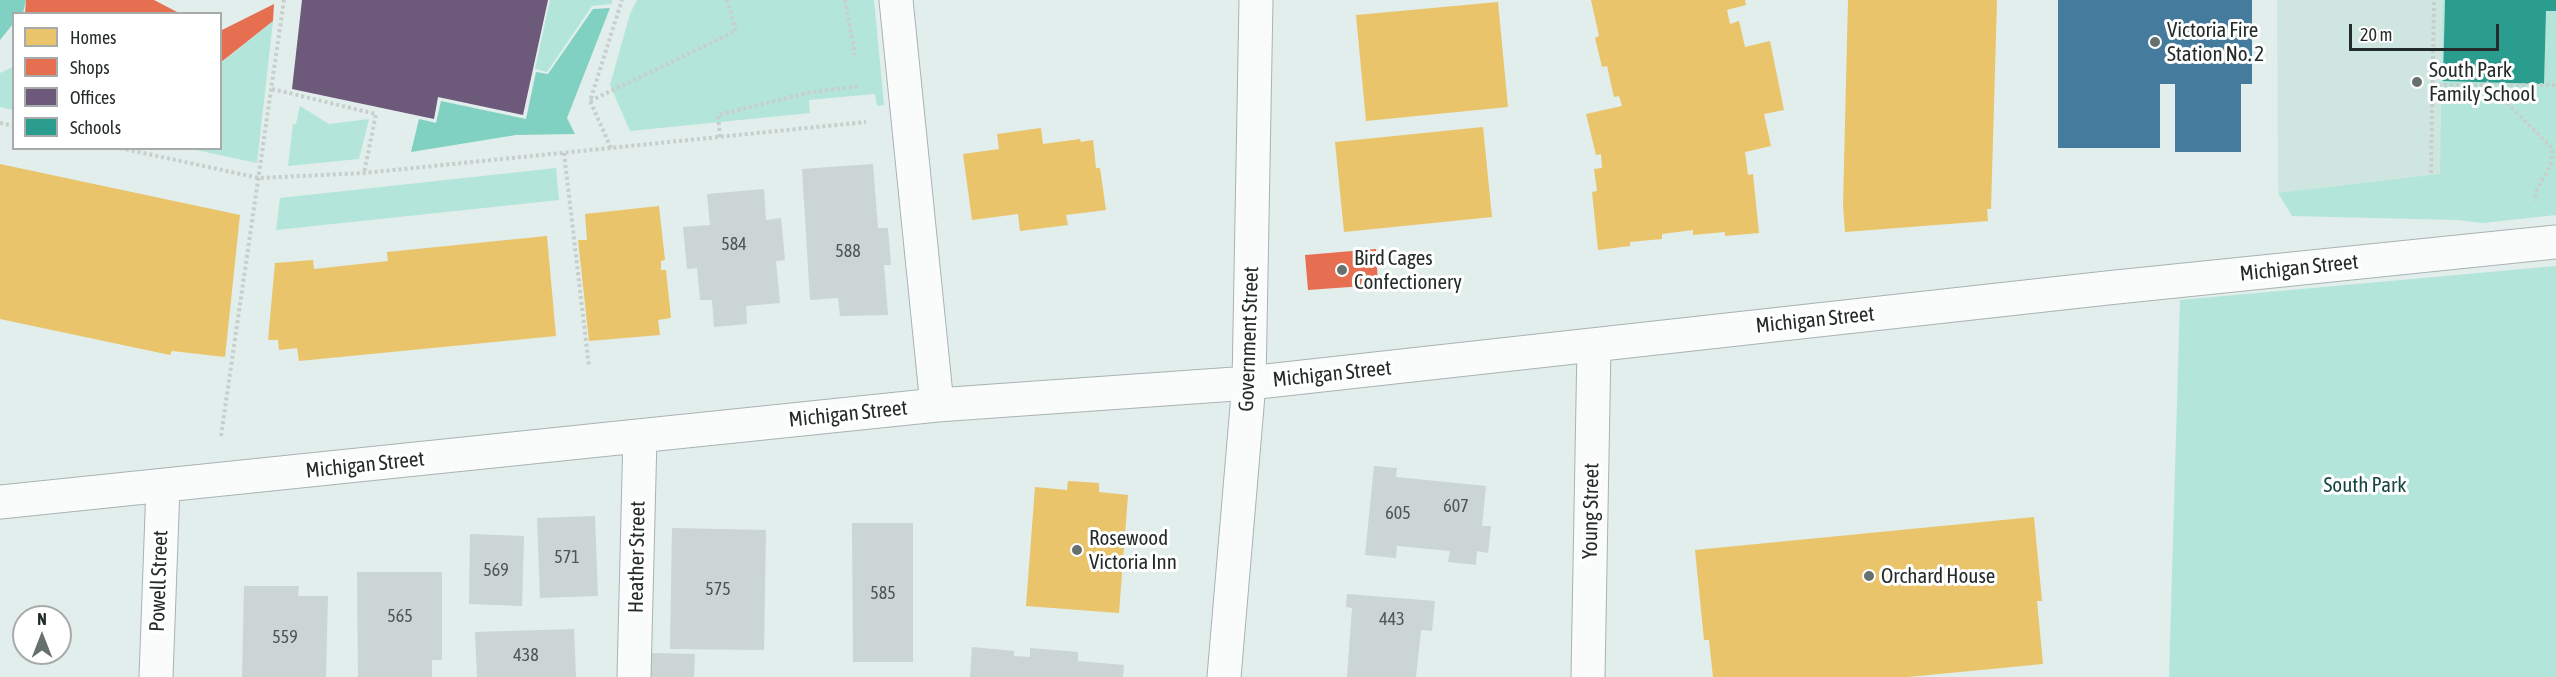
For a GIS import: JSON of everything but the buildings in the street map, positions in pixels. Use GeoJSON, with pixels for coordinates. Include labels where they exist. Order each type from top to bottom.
{"type":"FeatureCollection","features":[{"type":"Feature","properties":{"kind":"street"},"geometry":{"type":"LineString","coordinates":[[896,0],[937,405]]}},
{"type":"Feature","properties":{"kind":"street","name":"Government Street"},"geometry":{"type":"LineString","coordinates":[[1224,677],[1249,383],[1256,0]]}},
{"type":"Feature","properties":{"kind":"street","name":"Michigan Street"},"geometry":{"type":"LineString","coordinates":[[0,502],[937,405],[1249,383],[2107,288],[2548,243]]}},
{"type":"Feature","properties":{"kind":"street","name":"Young Street"},"geometry":{"type":"LineString","coordinates":[[1588,677],[1594,345]]}},
{"type":"Feature","properties":{"kind":"street","name":"Heather Street"},"geometry":{"type":"LineString","coordinates":[[634,677],[640,436]]}},
{"type":"Feature","properties":{"kind":"street","name":"Powell Street"},"geometry":{"type":"LineString","coordinates":[[156,677],[163,486]]}},
{"type":"Feature","properties":{"kind":"path"},"geometry":{"type":"LineString","coordinates":[[226,402],[284,0]]}},
{"type":"Feature","properties":{"kind":"path"},"geometry":{"type":"LineString","coordinates":[[611,148],[590,101],[622,0]]}},
{"type":"Feature","properties":{"kind":"path"},"geometry":{"type":"LineString","coordinates":[[590,101],[736,31],[727,0]]}},
{"type":"Feature","properties":{"kind":"path"},"geometry":{"type":"LineString","coordinates":[[845,0],[857,65]]}},
{"type":"Feature","properties":{"kind":"path"},"geometry":{"type":"LineString","coordinates":[[2431,173],[2434,0]]}},
{"type":"Feature","properties":{"kind":"path"},"geometry":{"type":"LineString","coordinates":[[720,137],[718,115],[807,93],[861,87],[859,76]]}},
{"type":"Feature","properties":{"kind":"path"},"geometry":{"type":"LineString","coordinates":[[2487,84],[2553,149],[2551,164]]}},
{"type":"Feature","properties":{"kind":"path"},"geometry":{"type":"LineString","coordinates":[[2432,85],[2556,85]]}},
{"type":"Feature","properties":{"kind":"path"},"geometry":{"type":"LineString","coordinates":[[272,89],[376,114],[364,173]]}},
{"type":"Feature","properties":{"kind":"path"},"geometry":{"type":"LineString","coordinates":[[129,150],[259,178],[364,173],[908,118]]}},
{"type":"Feature","properties":{"kind":"path"},"geometry":{"type":"LineString","coordinates":[[564,153],[588,367]]}},
{"type":"Feature","properties":{"kind":"path"},"geometry":{"type":"LineString","coordinates":[[2548,243],[2535,193],[2556,159]]}},
{"type":"Feature","properties":{"kind":"shaded area"},"geometry":{"type":"Polygon","coordinates":[[[0,0],[26,0],[23,12],[12,12],[12,25],[0,40],[0,0]]]}},
{"type":"Feature","properties":{"kind":"shaded area","name":"South Park Family School"},"geometry":{"type":"Polygon","coordinates":[[[2277,0],[2556,0],[2556,163],[2278,193],[2277,0]]]}},
{"type":"Feature","properties":{"kind":"shaded area"},"geometry":{"type":"Polygon","coordinates":[[[610,8],[567,118],[575,134],[516,135],[411,152],[419,119],[436,123],[441,101],[526,119],[536,72],[548,74],[593,9],[610,8]]]}},
{"type":"Feature","properties":{"kind":"green space"},"geometry":{"type":"Polygon","coordinates":[[[550,0],[612,0],[612,4],[592,6],[547,72],[535,69],[550,0]]]}},
{"type":"Feature","properties":{"kind":"green space"},"geometry":{"type":"Polygon","coordinates":[[[637,0],[874,0],[884,105],[877,106],[875,94],[809,100],[810,113],[630,131],[610,85],[630,14],[637,0]]]}},
{"type":"Feature","properties":{"kind":"green space"},"geometry":{"type":"Polygon","coordinates":[[[2443,0],[2445,0],[2443,81],[2544,83],[2546,11],[2556,11],[2556,215],[2483,223],[2458,220],[2292,216],[2278,193],[2440,174],[2443,0]]]}},
{"type":"Feature","properties":{"kind":"green space"},"geometry":{"type":"Polygon","coordinates":[[[273,21],[257,163],[196,150],[222,150],[222,62],[273,21]]]}},
{"type":"Feature","properties":{"kind":"green space"},"geometry":{"type":"Polygon","coordinates":[[[12,67],[12,110],[0,107],[0,73],[12,67]]]}},
{"type":"Feature","properties":{"kind":"green space"},"geometry":{"type":"Polygon","coordinates":[[[300,106],[329,124],[369,119],[359,159],[288,166],[293,124],[296,124],[300,106]]]}},
{"type":"Feature","properties":{"kind":"green space"},"geometry":{"type":"Polygon","coordinates":[[[556,168],[559,200],[276,230],[280,198],[556,168]]]}},
{"type":"Feature","properties":{"kind":"green space","name":"South Park"},"geometry":{"type":"Polygon","coordinates":[[[2556,266],[2556,677],[2169,677],[2180,300],[2556,266]]]}},
{"type":"Feature","properties":{"kind":"place","name":"Victoria Fire Station No. 2"},"geometry":{"type":"Point","coordinates":[2155,42]}},
{"type":"Feature","properties":{"kind":"place","name":"South Park Family School"},"geometry":{"type":"Point","coordinates":[2417,82]}},
{"type":"Feature","properties":{"kind":"place","name":"Bird Cages Confectionery"},"geometry":{"type":"Point","coordinates":[1342,270]}},
{"type":"Feature","properties":{"kind":"place","name":"Rosewood Victoria Inn"},"geometry":{"type":"Point","coordinates":[1077,550]}},
{"type":"Feature","properties":{"kind":"place","name":"Orchard House"},"geometry":{"type":"Point","coordinates":[1869,576]}}]}
